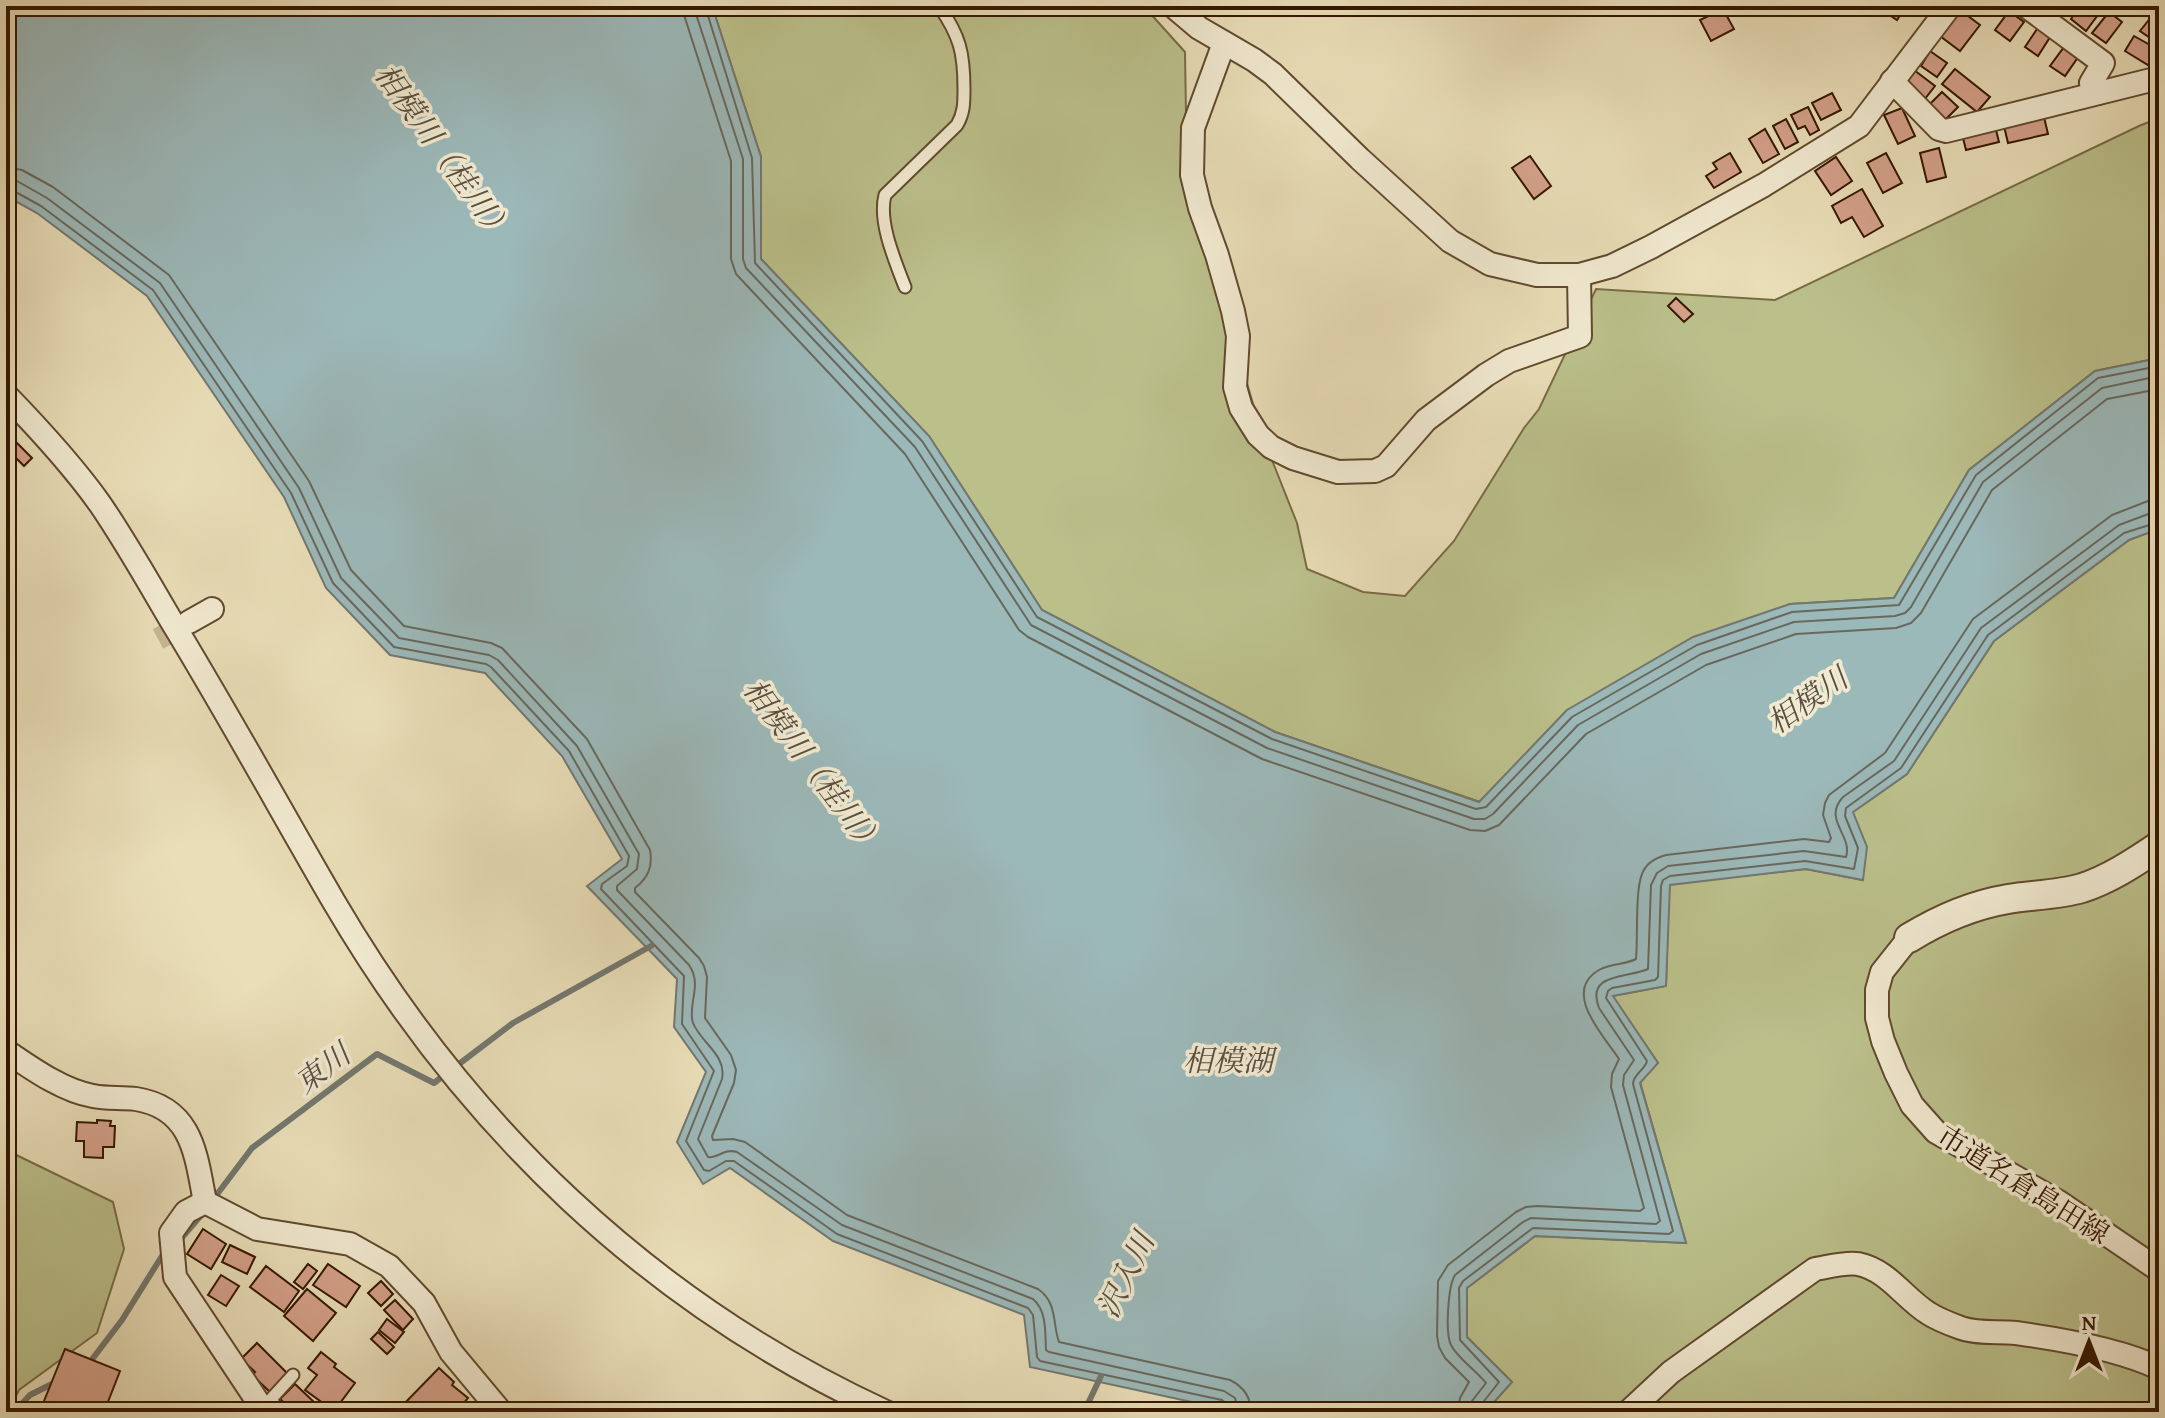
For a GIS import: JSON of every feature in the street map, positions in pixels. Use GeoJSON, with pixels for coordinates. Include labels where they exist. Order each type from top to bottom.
{"type":"FeatureCollection","features":[{"type":"Feature","properties":{"kind":"street"},"geometry":{"type":"LineString","coordinates":[[1173,6],[1199,28],[1273,74],[1450,241],[1490,264],[1537,275],[1579,275],[1612,266],[1788,171],[1859,126],[1950,6]]}},
{"type":"Feature","properties":{"kind":"street"},"geometry":{"type":"LineString","coordinates":[[2026,6],[2103,63],[2091,83],[2098,93]]}},
{"type":"Feature","properties":{"kind":"street"},"geometry":{"type":"LineString","coordinates":[[1224,43],[1193,128],[1192,175],[1233,311],[1238,336],[1235,387],[1241,408],[1258,435],[1271,447],[1293,458],[1338,472],[1375,471],[1386,466],[1426,420],[1486,375],[1509,361],[1580,336],[1579,275]]}},
{"type":"Feature","properties":{"kind":"street"},"geometry":{"type":"LineString","coordinates":[[1892,81],[1939,129],[1946,131],[2159,78]]}},
{"type":"Feature","properties":{"kind":"street"},"geometry":{"type":"LineString","coordinates":[[6,395],[44,435],[100,504],[194,657],[375,967],[422,1035],[496,1125],[595,1224],[674,1288],[765,1348],[886,1412]]}},
{"type":"Feature","properties":{"kind":"street"},"geometry":{"type":"LineString","coordinates":[[189,622],[212,609]]}},
{"type":"Feature","properties":{"kind":"street","name":"市道名倉島田線"},"geometry":{"type":"LineString","coordinates":[[2159,846],[2118,872],[2082,888],[2004,899],[1937,920],[1909,938],[1882,972],[1877,990],[1877,1018],[1896,1073],[1912,1105],[1936,1132],[2059,1202],[2159,1270]]}},
{"type":"Feature","properties":{"kind":"street"},"geometry":{"type":"LineString","coordinates":[[6,1051],[48,1079],[91,1096],[137,1099],[162,1107],[179,1121],[195,1147],[205,1202]]}},
{"type":"Feature","properties":{"kind":"street"},"geometry":{"type":"LineString","coordinates":[[205,1202],[186,1212],[171,1233],[175,1277],[258,1402],[261,1412]]}},
{"type":"Feature","properties":{"kind":"street"},"geometry":{"type":"LineString","coordinates":[[205,1202],[257,1229],[350,1244],[389,1266],[424,1303],[451,1352],[501,1412]]}},
{"type":"Feature","properties":{"kind":"street"},"geometry":{"type":"LineString","coordinates":[[1628,1412],[1671,1372],[1815,1269],[1857,1264],[1894,1283],[1927,1313],[1966,1330],[2016,1333],[2093,1347],[2127,1354],[2159,1368]]}},
{"type":"Feature","properties":{"kind":"lane"},"geometry":{"type":"LineString","coordinates":[[905,287],[884,216],[885,195],[957,125],[963,114],[964,59],[951,24],[939,6]]}},
{"type":"Feature","properties":{"kind":"lane"},"geometry":{"type":"LineString","coordinates":[[276,1412],[272,1398],[293,1375]]}},
{"type":"Feature","properties":{"kind":"green space"},"geometry":{"type":"Polygon","coordinates":[[[712,6],[1149,6],[1149,12],[1185,52],[1187,177],[1262,435],[1297,523],[1307,569],[1363,592],[1405,596],[1454,541],[1539,409],[1596,289],[1775,300],[2159,118],[2159,358],[2095,371],[1969,470],[1894,598],[1790,604],[1567,710],[1480,802],[1275,732],[1042,610],[929,436],[761,259],[761,157],[712,6]]]}},
{"type":"Feature","properties":{"kind":"green space"},"geometry":{"type":"Polygon","coordinates":[[[2159,528],[2159,1412],[1485,1412],[1512,1382],[1467,1337],[1467,1288],[1535,1236],[1686,1243],[1640,1082],[1658,1063],[1612,996],[1666,986],[1669,884],[1806,869],[1862,880],[1840,824],[1907,774],[1994,641],[2129,540],[2159,528]]]}},
{"type":"Feature","properties":{"kind":"green space"},"geometry":{"type":"Polygon","coordinates":[[[6,1150],[113,1202],[124,1249],[97,1333],[19,1390],[8,1412],[6,1412],[6,1150]]]}},
{"type":"Feature","properties":{"kind":"water","name":"相模湖"},"geometry":{"type":"Polygon","coordinates":[[[6,6],[712,6],[761,157],[761,259],[929,436],[1042,610],[1275,732],[1479,802],[1567,710],[1693,637],[1790,604],[1894,598],[1969,470],[2095,371],[2159,358],[2159,529],[2129,540],[1994,641],[1907,774],[1853,812],[1867,847],[1863,880],[1806,869],[1670,885],[1666,986],[1613,996],[1658,1063],[1640,1083],[1686,1243],[1535,1236],[1467,1288],[1467,1337],[1512,1382],[1485,1412],[1238,1412],[1030,1367],[1024,1315],[833,1241],[730,1168],[703,1184],[677,1142],[706,1072],[674,1027],[677,979],[587,886],[622,859],[562,756],[485,673],[390,655],[326,588],[284,497],[147,296],[37,213],[6,196],[6,6]]]}},
{"type":"Feature","properties":{"kind":"building"},"geometry":{"type":"Polygon","coordinates":[[[1876,6],[1906,6],[1897,20],[1876,6]]]}},
{"type":"Feature","properties":{"kind":"building"},"geometry":{"type":"Polygon","coordinates":[[[2080,6],[2103,8],[2086,31],[2071,19],[2080,6]]]}},
{"type":"Feature","properties":{"kind":"building"},"geometry":{"type":"Polygon","coordinates":[[[1723,9],[1734,29],[1711,41],[1700,20],[1723,9]]]}},
{"type":"Feature","properties":{"kind":"building"},"geometry":{"type":"Polygon","coordinates":[[[1960,10],[1980,25],[1960,51],[1940,36],[1960,10]]]}},
{"type":"Feature","properties":{"kind":"building"},"geometry":{"type":"Polygon","coordinates":[[[2009,11],[2024,22],[2010,41],[1995,30],[2009,11]]]}},
{"type":"Feature","properties":{"kind":"building"},"geometry":{"type":"Polygon","coordinates":[[[2109,12],[2122,22],[2106,43],[2092,33],[2109,12]]]}},
{"type":"Feature","properties":{"kind":"building"},"geometry":{"type":"Polygon","coordinates":[[[2152,16],[2159,21],[2159,44],[2140,31],[2152,16]]]}},
{"type":"Feature","properties":{"kind":"building"},"geometry":{"type":"Polygon","coordinates":[[[2039,26],[2052,34],[2038,56],[2025,47],[2039,26]]]}},
{"type":"Feature","properties":{"kind":"building"},"geometry":{"type":"Polygon","coordinates":[[[2134,36],[2157,49],[2148,65],[2125,51],[2134,36]]]}},
{"type":"Feature","properties":{"kind":"building"},"geometry":{"type":"Polygon","coordinates":[[[2067,43],[2081,53],[2065,76],[2050,66],[2067,43]]]}},
{"type":"Feature","properties":{"kind":"building"},"geometry":{"type":"Polygon","coordinates":[[[1930,51],[1947,63],[1937,77],[1921,66],[1930,51]]]}},
{"type":"Feature","properties":{"kind":"building"},"geometry":{"type":"Polygon","coordinates":[[[1955,69],[1990,97],[1977,112],[1942,84],[1955,69]]]}},
{"type":"Feature","properties":{"kind":"building"},"geometry":{"type":"Polygon","coordinates":[[[1914,70],[1935,86],[1924,100],[1903,83],[1914,70]]]}},
{"type":"Feature","properties":{"kind":"building"},"geometry":{"type":"Polygon","coordinates":[[[1942,92],[1958,107],[1945,120],[1929,105],[1942,92]]]}},
{"type":"Feature","properties":{"kind":"building"},"geometry":{"type":"Polygon","coordinates":[[[1832,93],[1841,110],[1821,120],[1812,103],[1832,93]]]}},
{"type":"Feature","properties":{"kind":"building"},"geometry":{"type":"Polygon","coordinates":[[[1808,107],[1819,130],[1810,135],[1805,126],[1798,129],[1791,115],[1808,107]]]}},
{"type":"Feature","properties":{"kind":"building"},"geometry":{"type":"Polygon","coordinates":[[[1902,108],[1915,136],[1898,144],[1884,115],[1902,108]]]}},
{"type":"Feature","properties":{"kind":"building"},"geometry":{"type":"Polygon","coordinates":[[[2044,117],[2048,134],[2008,143],[2004,126],[2044,117]]]}},
{"type":"Feature","properties":{"kind":"building"},"geometry":{"type":"Polygon","coordinates":[[[1786,119],[1798,142],[1785,149],[1773,126],[1786,119]]]}},
{"type":"Feature","properties":{"kind":"building"},"geometry":{"type":"Polygon","coordinates":[[[1995,126],[1999,142],[1966,150],[1962,134],[1995,126]]]}},
{"type":"Feature","properties":{"kind":"building"},"geometry":{"type":"Polygon","coordinates":[[[1765,129],[1779,154],[1763,163],[1749,139],[1765,129]]]}},
{"type":"Feature","properties":{"kind":"building"},"geometry":{"type":"Polygon","coordinates":[[[1939,148],[1946,177],[1927,182],[1920,153],[1939,148]]]}},
{"type":"Feature","properties":{"kind":"building"},"geometry":{"type":"Polygon","coordinates":[[[1730,153],[1741,172],[1714,188],[1706,176],[1717,169],[1713,163],[1730,153]]]}},
{"type":"Feature","properties":{"kind":"building"},"geometry":{"type":"Polygon","coordinates":[[[1886,153],[1902,183],[1883,193],[1867,163],[1886,153]]]}},
{"type":"Feature","properties":{"kind":"building"},"geometry":{"type":"Polygon","coordinates":[[[1530,156],[1551,186],[1534,199],[1512,168],[1530,156]]]}},
{"type":"Feature","properties":{"kind":"building"},"geometry":{"type":"Polygon","coordinates":[[[1836,157],[1852,181],[1831,195],[1815,171],[1836,157]]]}},
{"type":"Feature","properties":{"kind":"building"},"geometry":{"type":"Polygon","coordinates":[[[1862,189],[1883,226],[1864,237],[1852,217],[1841,223],[1832,206],[1862,189]]]}},
{"type":"Feature","properties":{"kind":"building"},"geometry":{"type":"Polygon","coordinates":[[[1676,298],[1693,314],[1684,322],[1668,306],[1676,298]]]}},
{"type":"Feature","properties":{"kind":"building"},"geometry":{"type":"Polygon","coordinates":[[[12,438],[32,458],[24,466],[6,448],[12,438]]]}},
{"type":"Feature","properties":{"kind":"building"},"geometry":{"type":"Polygon","coordinates":[[[97,1120],[111,1121],[110,1126],[115,1126],[114,1147],[103,1147],[103,1158],[84,1157],[84,1141],[76,1141],[77,1122],[97,1123],[97,1120]]]}},
{"type":"Feature","properties":{"kind":"building"},"geometry":{"type":"Polygon","coordinates":[[[203,1229],[226,1244],[211,1269],[187,1254],[203,1229]]]}},
{"type":"Feature","properties":{"kind":"building"},"geometry":{"type":"Polygon","coordinates":[[[230,1245],[255,1257],[247,1274],[222,1262],[230,1245]]]}},
{"type":"Feature","properties":{"kind":"building"},"geometry":{"type":"Polygon","coordinates":[[[308,1264],[317,1271],[303,1289],[294,1282],[308,1264]]]}},
{"type":"Feature","properties":{"kind":"building"},"geometry":{"type":"Polygon","coordinates":[[[328,1264],[360,1286],[346,1307],[313,1285],[328,1264]]]}},
{"type":"Feature","properties":{"kind":"building"},"geometry":{"type":"Polygon","coordinates":[[[266,1266],[299,1291],[284,1312],[250,1287],[266,1266]]]}},
{"type":"Feature","properties":{"kind":"building"},"geometry":{"type":"Polygon","coordinates":[[[221,1275],[239,1286],[226,1306],[208,1295],[221,1275]]]}},
{"type":"Feature","properties":{"kind":"building"},"geometry":{"type":"Polygon","coordinates":[[[381,1281],[393,1294],[381,1306],[368,1293],[381,1281]]]}},
{"type":"Feature","properties":{"kind":"building"},"geometry":{"type":"Polygon","coordinates":[[[307,1289],[336,1313],[313,1341],[284,1316],[307,1289]]]}},
{"type":"Feature","properties":{"kind":"building"},"geometry":{"type":"Polygon","coordinates":[[[395,1300],[413,1319],[403,1330],[384,1310],[395,1300]]]}},
{"type":"Feature","properties":{"kind":"building"},"geometry":{"type":"Polygon","coordinates":[[[387,1319],[404,1332],[395,1343],[379,1330],[387,1319]]]}},
{"type":"Feature","properties":{"kind":"building"},"geometry":{"type":"Polygon","coordinates":[[[378,1332],[394,1347],[387,1354],[371,1339],[378,1332]]]}},
{"type":"Feature","properties":{"kind":"building"},"geometry":{"type":"Polygon","coordinates":[[[257,1343],[288,1374],[270,1392],[241,1359],[257,1343]]]}},
{"type":"Feature","properties":{"kind":"building"},"geometry":{"type":"Polygon","coordinates":[[[65,1349],[120,1371],[104,1412],[40,1411],[65,1349]]]}},
{"type":"Feature","properties":{"kind":"building"},"geometry":{"type":"Polygon","coordinates":[[[321,1352],[355,1383],[334,1411],[305,1390],[317,1375],[308,1368],[321,1352]]]}},
{"type":"Feature","properties":{"kind":"building"},"geometry":{"type":"Polygon","coordinates":[[[439,1368],[454,1382],[452,1385],[468,1398],[463,1404],[472,1412],[402,1412],[399,1409],[439,1368]]]}},
{"type":"Feature","properties":{"kind":"building"},"geometry":{"type":"Polygon","coordinates":[[[295,1384],[315,1403],[306,1412],[294,1412],[280,1399],[295,1384]]]}},
{"type":"Feature","properties":{"kind":"waterway","name":"東川"},"geometry":{"type":"LineString","coordinates":[[212,1201],[252,1148],[377,1054],[434,1083],[513,1023],[651,946]]}},
{"type":"Feature","properties":{"kind":"waterway","name":"東川"},"geometry":{"type":"LineString","coordinates":[[179,1241],[203,1213]]}},
{"type":"Feature","properties":{"kind":"waterway","name":"東川"},"geometry":{"type":"LineString","coordinates":[[87,1366],[168,1251]]}},
{"type":"Feature","properties":{"kind":"waterway","name":"沢入川"},"geometry":{"type":"LineString","coordinates":[[1084,1412],[1101,1376]]}},
{"type":"Feature","properties":{"kind":"waterway","name":"東川"},"geometry":{"type":"LineString","coordinates":[[14,1412],[30,1395],[56,1382]]}},
{"type":"Feature","properties":{"kind":"tunnel"},"geometry":{"type":"LineString","coordinates":[[158,639],[189,622]]}},
{"type":"Feature","properties":{"kind":"water label","name":"相模川（桂川）"},"geometry":{"type":"Point","coordinates":[444,152]}},
{"type":"Feature","properties":{"kind":"water label","name":"相模川"},"geometry":{"type":"Point","coordinates":[1807,700]}},
{"type":"Feature","properties":{"kind":"water label","name":"相模川（桂川）"},"geometry":{"type":"Point","coordinates":[814,766]}}]}
